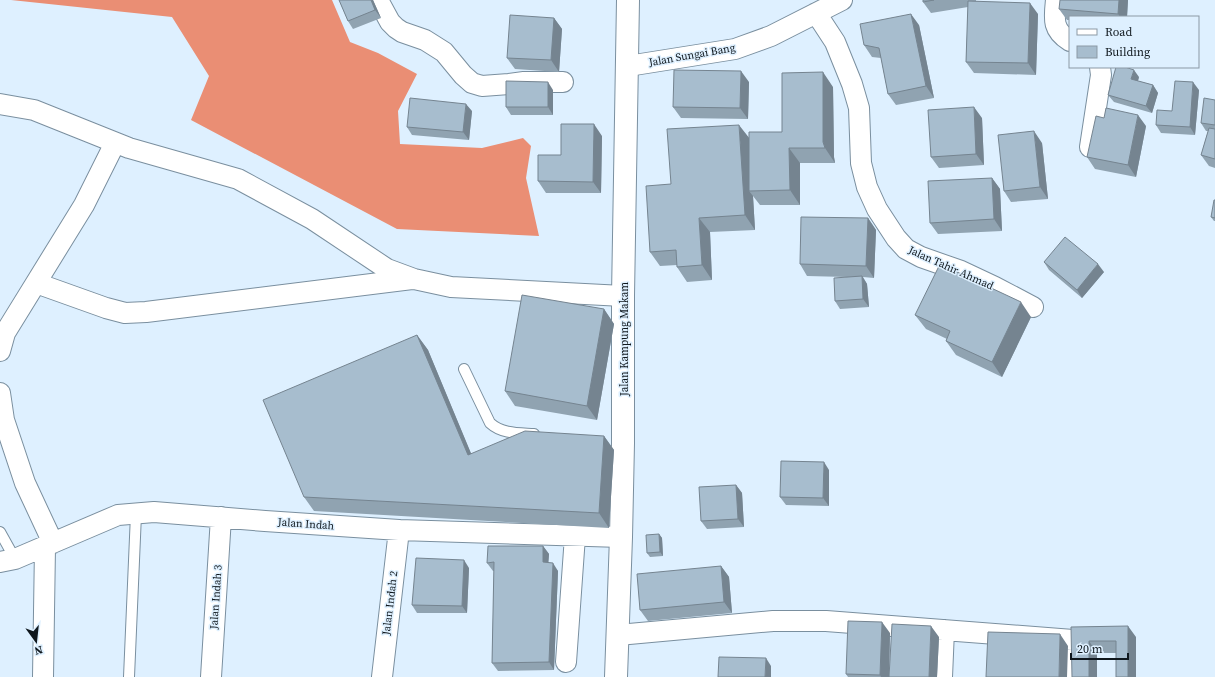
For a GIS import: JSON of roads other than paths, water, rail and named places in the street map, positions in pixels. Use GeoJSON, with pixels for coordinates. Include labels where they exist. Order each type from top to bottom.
{"type":"FeatureCollection","features":[{"type":"Feature","properties":{"kind":"street"},"geometry":{"type":"LineString","coordinates":[[378,0],[390,22],[396,28],[402,32],[425,40],[444,52],[462,75],[472,83],[482,86],[524,82],[563,82]]}},
{"type":"Feature","properties":{"kind":"street","name":"Jalan Kampung Makam"},"geometry":{"type":"LineString","coordinates":[[616,677],[621,537],[619,443],[628,66],[628,0]]}},
{"type":"Feature","properties":{"kind":"street","name":"Jalan Sungai Bang"},"geometry":{"type":"LineString","coordinates":[[628,66],[735,49],[771,36],[842,0]]}},
{"type":"Feature","properties":{"kind":"street"},"geometry":{"type":"LineString","coordinates":[[1056,0],[1054,22],[1060,34],[1069,40]]}},
{"type":"Feature","properties":{"kind":"street","name":"Jalan Tahir Ahmad"},"geometry":{"type":"LineString","coordinates":[[816,13],[835,42],[852,84],[859,108],[861,163],[867,187],[877,210],[896,238],[906,249],[921,257],[962,272],[1033,307]]}},
{"type":"Feature","properties":{"kind":"street"},"geometry":{"type":"LineString","coordinates":[[1090,148],[1100,68]]}},
{"type":"Feature","properties":{"kind":"street"},"geometry":{"type":"LineString","coordinates":[[0,104],[34,110],[129,148],[238,179],[312,219],[388,269],[414,279],[451,287],[623,296]]}},
{"type":"Feature","properties":{"kind":"street"},"geometry":{"type":"LineString","coordinates":[[0,351],[5,333],[84,205],[115,143]]}},
{"type":"Feature","properties":{"kind":"street"},"geometry":{"type":"LineString","coordinates":[[36,283],[106,308],[125,313],[146,312],[414,279]]}},
{"type":"Feature","properties":{"kind":"street"},"geometry":{"type":"LineString","coordinates":[[0,393],[4,420],[25,483],[49,545],[43,677]]}},
{"type":"Feature","properties":{"kind":"street","name":"Jalan Indah"},"geometry":{"type":"LineString","coordinates":[[7,560],[49,545],[118,515],[154,512],[399,530],[621,537]]}},
{"type":"Feature","properties":{"kind":"street","name":"Jalan Indah 3"},"geometry":{"type":"LineString","coordinates":[[211,677],[221,517]]}},
{"type":"Feature","properties":{"kind":"street","name":"Jalan Indah 2"},"geometry":{"type":"LineString","coordinates":[[382,677],[399,530]]}},
{"type":"Feature","properties":{"kind":"street"},"geometry":{"type":"LineString","coordinates":[[566,662],[575,536]]}},
{"type":"Feature","properties":{"kind":"street"},"geometry":{"type":"LineString","coordinates":[[618,635],[773,622],[826,621],[1073,640],[1074,677]]}},
{"type":"Feature","properties":{"kind":"street"},"geometry":{"type":"LineString","coordinates":[[942,677],[944,630]]}},
{"type":"Feature","properties":{"kind":"lane"},"geometry":{"type":"LineString","coordinates":[[464,369],[487,419],[495,427],[505,431],[545,435]]}},
{"type":"Feature","properties":{"kind":"lane"},"geometry":{"type":"LineString","coordinates":[[129,677],[136,514]]}},
{"type":"Feature","properties":{"kind":"lane"},"geometry":{"type":"LineString","coordinates":[[0,532],[7,560]]}}]}
